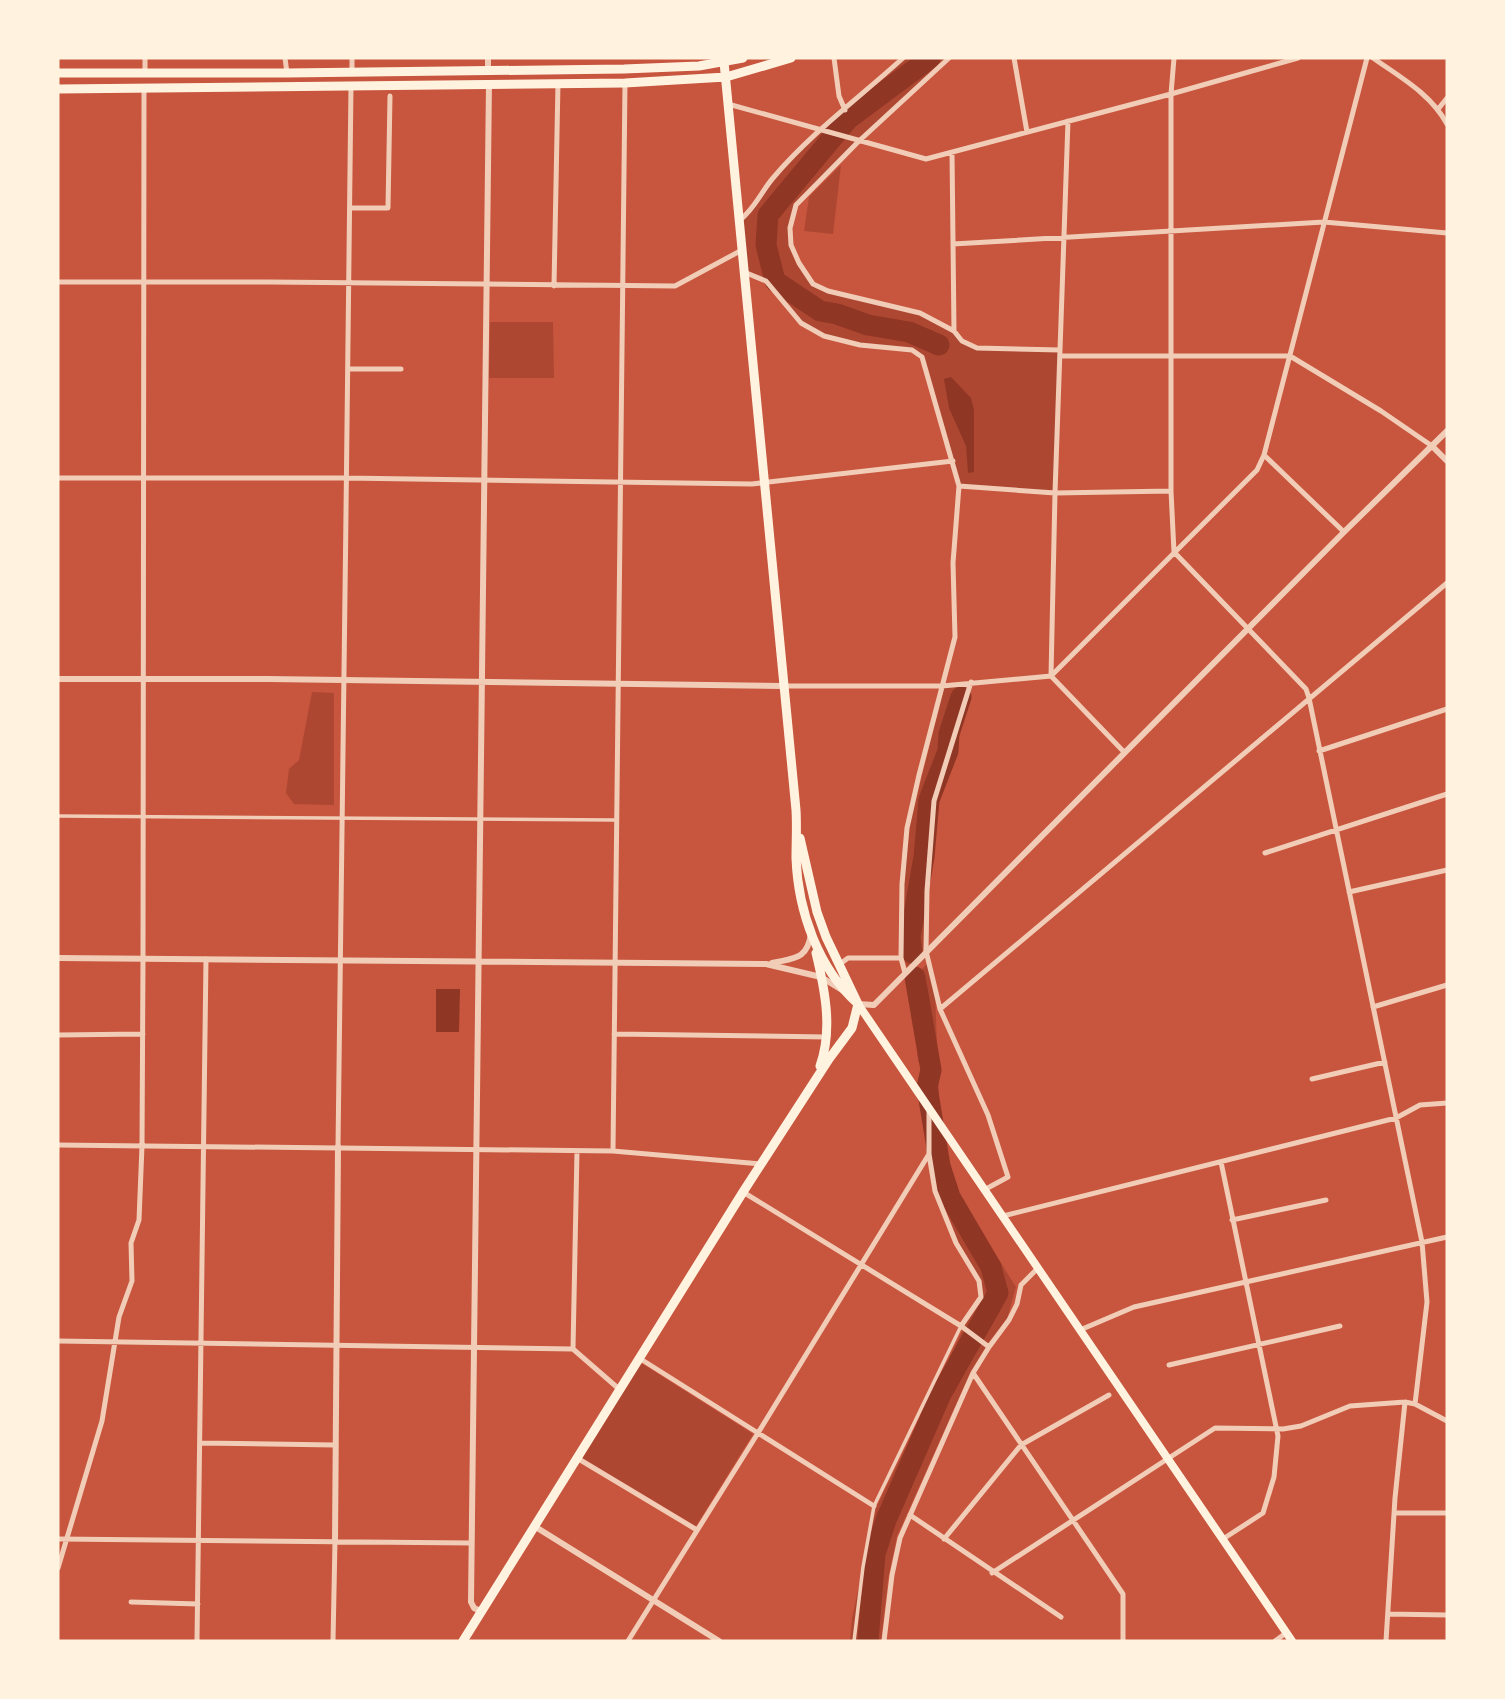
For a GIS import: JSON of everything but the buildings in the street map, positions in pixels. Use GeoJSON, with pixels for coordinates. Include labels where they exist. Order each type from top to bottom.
{"type":"FeatureCollection","features":[{"type":"Feature","properties":{"kind":"highway"},"geometry":{"type":"LineString","coordinates":[[58,73],[624,69],[699,66],[743,58]]}},
{"type":"Feature","properties":{"kind":"highway"},"geometry":{"type":"LineString","coordinates":[[58,89],[625,83],[726,77],[791,58]]}},
{"type":"Feature","properties":{"kind":"highway"},"geometry":{"type":"LineString","coordinates":[[724,60],[797,822],[798,877],[821,977],[826,1012],[827,1037],[819,1069],[807,1092]]}},
{"type":"Feature","properties":{"kind":"highway"},"geometry":{"type":"LineString","coordinates":[[463,1641],[743,1192],[852,1028],[858,1004],[817,912],[797,822]]}},
{"type":"Feature","properties":{"kind":"highway"},"geometry":{"type":"LineString","coordinates":[[811,934],[842,990],[858,1004]]}},
{"type":"Feature","properties":{"kind":"main road"},"geometry":{"type":"LineString","coordinates":[[858,1004],[1289,1637]]}},
{"type":"Feature","properties":{"kind":"street"},"geometry":{"type":"LineString","coordinates":[[145,58],[145,74]]}},
{"type":"Feature","properties":{"kind":"street"},"geometry":{"type":"LineString","coordinates":[[285,58],[287,73]]}},
{"type":"Feature","properties":{"kind":"street"},"geometry":{"type":"LineString","coordinates":[[352,58],[352,73]]}},
{"type":"Feature","properties":{"kind":"street"},"geometry":{"type":"LineString","coordinates":[[488,58],[488,71]]}},
{"type":"Feature","properties":{"kind":"street"},"geometry":{"type":"LineString","coordinates":[[624,58],[624,69]]}},
{"type":"Feature","properties":{"kind":"street"},"geometry":{"type":"LineString","coordinates":[[834,58],[839,96],[845,110]]}},
{"type":"Feature","properties":{"kind":"street"},"geometry":{"type":"LineString","coordinates":[[739,221],[755,206],[772,179],[904,58]]}},
{"type":"Feature","properties":{"kind":"street"},"geometry":{"type":"LineString","coordinates":[[949,58],[858,142],[796,205],[790,228],[791,245],[813,284],[828,291],[920,313],[954,331],[962,341],[977,348],[1060,353],[1290,356],[1381,411],[1432,446],[1447,461]]}},
{"type":"Feature","properties":{"kind":"street"},"geometry":{"type":"LineString","coordinates":[[1014,58],[1027,132]]}},
{"type":"Feature","properties":{"kind":"street"},"geometry":{"type":"LineString","coordinates":[[1174,58],[1171,94],[1171,491],[1174,552],[1306,689],[1309,698],[1422,1242],[1427,1302],[1415,1404]]}},
{"type":"Feature","properties":{"kind":"street"},"geometry":{"type":"LineString","coordinates":[[728,104],[926,159],[1298,58]]}},
{"type":"Feature","properties":{"kind":"street"},"geometry":{"type":"LineString","coordinates":[[58,679],[942,686],[1051,676],[1257,470],[1264,455],[1367,58]]}},
{"type":"Feature","properties":{"kind":"street"},"geometry":{"type":"LineString","coordinates":[[1373,58],[1417,89],[1438,108],[1447,124]]}},
{"type":"Feature","properties":{"kind":"street"},"geometry":{"type":"LineString","coordinates":[[482,1612],[474,1608],[471,1602],[471,1543],[489,83]]}},
{"type":"Feature","properties":{"kind":"street"},"geometry":{"type":"LineString","coordinates":[[554,286],[558,83]]}},
{"type":"Feature","properties":{"kind":"street"},"geometry":{"type":"LineString","coordinates":[[613,1151],[625,83]]}},
{"type":"Feature","properties":{"kind":"street"},"geometry":{"type":"LineString","coordinates":[[332,1641],[351,85]]}},
{"type":"Feature","properties":{"kind":"street"},"geometry":{"type":"LineString","coordinates":[[58,1568],[102,1421],[119,1317],[132,1281],[131,1243],[139,1220],[143,1034],[144,88]]}},
{"type":"Feature","properties":{"kind":"street"},"geometry":{"type":"LineString","coordinates":[[350,208],[388,208],[390,96]]}},
{"type":"Feature","properties":{"kind":"street"},"geometry":{"type":"LineString","coordinates":[[1438,108],[1447,98]]}},
{"type":"Feature","properties":{"kind":"street"},"geometry":{"type":"LineString","coordinates":[[1068,121],[1051,676],[1124,752]]}},
{"type":"Feature","properties":{"kind":"street"},"geometry":{"type":"LineString","coordinates":[[952,152],[954,331]]}},
{"type":"Feature","properties":{"kind":"street"},"geometry":{"type":"LineString","coordinates":[[953,244],[1324,222],[1447,233]]}},
{"type":"Feature","properties":{"kind":"street"},"geometry":{"type":"LineString","coordinates":[[58,282],[676,286],[742,250]]}},
{"type":"Feature","properties":{"kind":"street"},"geometry":{"type":"LineString","coordinates":[[744,272],[766,281],[801,324],[824,336],[860,345],[912,350],[922,357],[959,486],[953,563],[955,637],[908,828],[902,884],[901,958],[905,973]]}},
{"type":"Feature","properties":{"kind":"street"},"geometry":{"type":"LineString","coordinates":[[348,369],[401,369]]}},
{"type":"Feature","properties":{"kind":"street"},"geometry":{"type":"LineString","coordinates":[[858,1004],[874,1005],[1447,431]]}},
{"type":"Feature","properties":{"kind":"street"},"geometry":{"type":"LineString","coordinates":[[1264,455],[1344,532]]}},
{"type":"Feature","properties":{"kind":"street"},"geometry":{"type":"LineString","coordinates":[[58,478],[346,478],[765,484],[953,461]]}},
{"type":"Feature","properties":{"kind":"street"},"geometry":{"type":"LineString","coordinates":[[959,486],[1055,493],[1171,491]]}},
{"type":"Feature","properties":{"kind":"street"},"geometry":{"type":"LineString","coordinates":[[940,1009],[1447,583]]}},
{"type":"Feature","properties":{"kind":"street"},"geometry":{"type":"LineString","coordinates":[[971,682],[934,801],[927,891],[926,951],[940,1009],[988,1115],[1008,1177],[984,1190]]}},
{"type":"Feature","properties":{"kind":"street"},"geometry":{"type":"LineString","coordinates":[[1319,751],[1447,709]]}},
{"type":"Feature","properties":{"kind":"street"},"geometry":{"type":"LineString","coordinates":[[1265,853],[1447,794]]}},
{"type":"Feature","properties":{"kind":"street"},"geometry":{"type":"LineString","coordinates":[[58,816],[615,820]]}},
{"type":"Feature","properties":{"kind":"street"},"geometry":{"type":"LineString","coordinates":[[1349,892],[1447,870]]}},
{"type":"Feature","properties":{"kind":"street"},"geometry":{"type":"LineString","coordinates":[[58,958],[766,964],[799,957],[809,947],[811,934]]}},
{"type":"Feature","properties":{"kind":"street"},"geometry":{"type":"LineString","coordinates":[[839,965],[848,958],[901,958]]}},
{"type":"Feature","properties":{"kind":"street"},"geometry":{"type":"LineString","coordinates":[[197,1641],[206,959]]}},
{"type":"Feature","properties":{"kind":"street"},"geometry":{"type":"LineString","coordinates":[[766,964],[821,977],[842,990]]}},
{"type":"Feature","properties":{"kind":"street"},"geometry":{"type":"LineString","coordinates":[[1373,1007],[1447,985]]}},
{"type":"Feature","properties":{"kind":"street"},"geometry":{"type":"LineString","coordinates":[[58,1035],[143,1034]]}},
{"type":"Feature","properties":{"kind":"street"},"geometry":{"type":"LineString","coordinates":[[614,1034],[827,1037]]}},
{"type":"Feature","properties":{"kind":"street"},"geometry":{"type":"LineString","coordinates":[[1312,1079],[1385,1062]]}},
{"type":"Feature","properties":{"kind":"street"},"geometry":{"type":"LineString","coordinates":[[1003,1216],[1396,1118],[1420,1105],[1447,1103]]}},
{"type":"Feature","properties":{"kind":"street"},"geometry":{"type":"LineString","coordinates":[[854,1641],[874,1506],[963,1327],[981,1297],[979,1281],[956,1243],[935,1191],[929,1154],[929,1111]]}},
{"type":"Feature","properties":{"kind":"street"},"geometry":{"type":"LineString","coordinates":[[58,1145],[613,1151],[761,1164]]}},
{"type":"Feature","properties":{"kind":"street"},"geometry":{"type":"LineString","coordinates":[[573,1349],[578,1151]]}},
{"type":"Feature","properties":{"kind":"street"},"geometry":{"type":"LineString","coordinates":[[628,1641],[929,1154]]}},
{"type":"Feature","properties":{"kind":"street"},"geometry":{"type":"LineString","coordinates":[[1221,1162],[1278,1429],[1274,1477],[1264,1513],[1223,1539]]}},
{"type":"Feature","properties":{"kind":"street"},"geometry":{"type":"LineString","coordinates":[[743,1192],[963,1327],[989,1347]]}},
{"type":"Feature","properties":{"kind":"street"},"geometry":{"type":"LineString","coordinates":[[1232,1220],[1326,1200]]}},
{"type":"Feature","properties":{"kind":"street"},"geometry":{"type":"LineString","coordinates":[[1080,1330],[1134,1307],[1447,1237]]}},
{"type":"Feature","properties":{"kind":"street"},"geometry":{"type":"LineString","coordinates":[[884,1641],[892,1575],[900,1538],[973,1373],[1009,1320],[1017,1304],[1021,1285],[1038,1268]]}},
{"type":"Feature","properties":{"kind":"street"},"geometry":{"type":"LineString","coordinates":[[1168,1365],[1340,1326]]}},
{"type":"Feature","properties":{"kind":"street"},"geometry":{"type":"LineString","coordinates":[[58,1341],[573,1349],[620,1389]]}},
{"type":"Feature","properties":{"kind":"street"},"geometry":{"type":"LineString","coordinates":[[639,1358],[874,1506]]}},
{"type":"Feature","properties":{"kind":"street"},"geometry":{"type":"LineString","coordinates":[[973,1373],[1123,1594],[1123,1641]]}},
{"type":"Feature","properties":{"kind":"street"},"geometry":{"type":"LineString","coordinates":[[944,1539],[1021,1445],[1109,1395]]}},
{"type":"Feature","properties":{"kind":"street"},"geometry":{"type":"LineString","coordinates":[[1386,1641],[1405,1402]]}},
{"type":"Feature","properties":{"kind":"street"},"geometry":{"type":"LineString","coordinates":[[992,1573],[1215,1428],[1278,1429],[1301,1426],[1350,1406],[1405,1402],[1415,1404],[1447,1421]]}},
{"type":"Feature","properties":{"kind":"street"},"geometry":{"type":"LineString","coordinates":[[200,1443],[335,1445]]}},
{"type":"Feature","properties":{"kind":"street"},"geometry":{"type":"LineString","coordinates":[[577,1458],[697,1530]]}},
{"type":"Feature","properties":{"kind":"street"},"geometry":{"type":"LineString","coordinates":[[1395,1513],[1447,1513]]}},
{"type":"Feature","properties":{"kind":"street"},"geometry":{"type":"LineString","coordinates":[[910,1516],[1061,1617]]}},
{"type":"Feature","properties":{"kind":"street"},"geometry":{"type":"LineString","coordinates":[[534,1526],[719,1641]]}},
{"type":"Feature","properties":{"kind":"street"},"geometry":{"type":"LineString","coordinates":[[58,1539],[471,1543]]}},
{"type":"Feature","properties":{"kind":"street"},"geometry":{"type":"LineString","coordinates":[[131,1602],[198,1604]]}},
{"type":"Feature","properties":{"kind":"street"},"geometry":{"type":"LineString","coordinates":[[1388,1614],[1447,1615]]}},
{"type":"Feature","properties":{"kind":"street"},"geometry":{"type":"LineString","coordinates":[[1275,1641],[1289,1637]]}},
{"type":"Feature","properties":{"kind":"shaded area"},"geometry":{"type":"Polygon","coordinates":[[[903,58],[949,58],[796,205],[790,228],[791,245],[813,284],[828,291],[920,313],[954,331],[962,341],[977,348],[1060,350],[1055,493],[959,486],[922,357],[912,350],[860,345],[824,336],[800,323],[766,281],[744,272],[739,221],[772,179],[823,129],[903,58]]]}},
{"type":"Feature","properties":{"kind":"shaded area"},"geometry":{"type":"Polygon","coordinates":[[[841,165],[833,234],[804,231],[809,197],[841,165]]]}},
{"type":"Feature","properties":{"kind":"shaded area"},"geometry":{"type":"Polygon","coordinates":[[[490,322],[553,322],[554,378],[489,378],[490,322]]]}},
{"type":"Feature","properties":{"kind":"shaded area"},"geometry":{"type":"Polygon","coordinates":[[[951,377],[971,398],[974,410],[974,472],[968,473],[966,446],[949,408],[944,379],[951,377]]]}},
{"type":"Feature","properties":{"kind":"shaded area"},"geometry":{"type":"Polygon","coordinates":[[[967,685],[932,800],[923,950],[907,967],[903,957],[904,883],[909,828],[944,688],[967,685]]]}},
{"type":"Feature","properties":{"kind":"shaded area"},"geometry":{"type":"Polygon","coordinates":[[[312,692],[334,693],[334,805],[294,804],[286,793],[289,769],[299,760],[312,692]]]}},
{"type":"Feature","properties":{"kind":"shaded area"},"geometry":{"type":"Polygon","coordinates":[[[928,963],[935,993],[939,1096],[918,1061],[911,981],[928,963]]]}},
{"type":"Feature","properties":{"kind":"shaded area"},"geometry":{"type":"Polygon","coordinates":[[[436,989],[460,989],[459,1032],[436,1032],[436,989]]]}},
{"type":"Feature","properties":{"kind":"shaded area"},"geometry":{"type":"Polygon","coordinates":[[[934,1146],[943,1150],[957,1193],[1016,1287],[1007,1319],[971,1371],[897,1536],[888,1579],[881,1641],[850,1641],[852,1618],[876,1508],[965,1325],[983,1298],[982,1282],[959,1243],[937,1189],[932,1149],[934,1146]]]}},
{"type":"Feature","properties":{"kind":"shaded area"},"geometry":{"type":"Polygon","coordinates":[[[641,1363],[753,1434],[696,1526],[582,1458],[641,1363]]]}},
{"type":"Feature","properties":{"kind":"waterway"},"geometry":{"type":"LineString","coordinates":[[930,58],[848,119],[768,215],[766,245],[775,281],[820,311],[868,325],[909,332],[939,345]]}},
{"type":"Feature","properties":{"kind":"waterway"},"geometry":{"type":"LineString","coordinates":[[912,953],[910,937],[924,857],[929,800],[948,751],[949,734],[961,697]]}},
{"type":"Feature","properties":{"kind":"waterway"},"geometry":{"type":"LineString","coordinates":[[868,1641],[875,1554],[886,1520],[941,1394],[998,1293],[991,1267],[950,1197],[940,1166],[927,1087],[931,1070],[915,977]]}}]}
